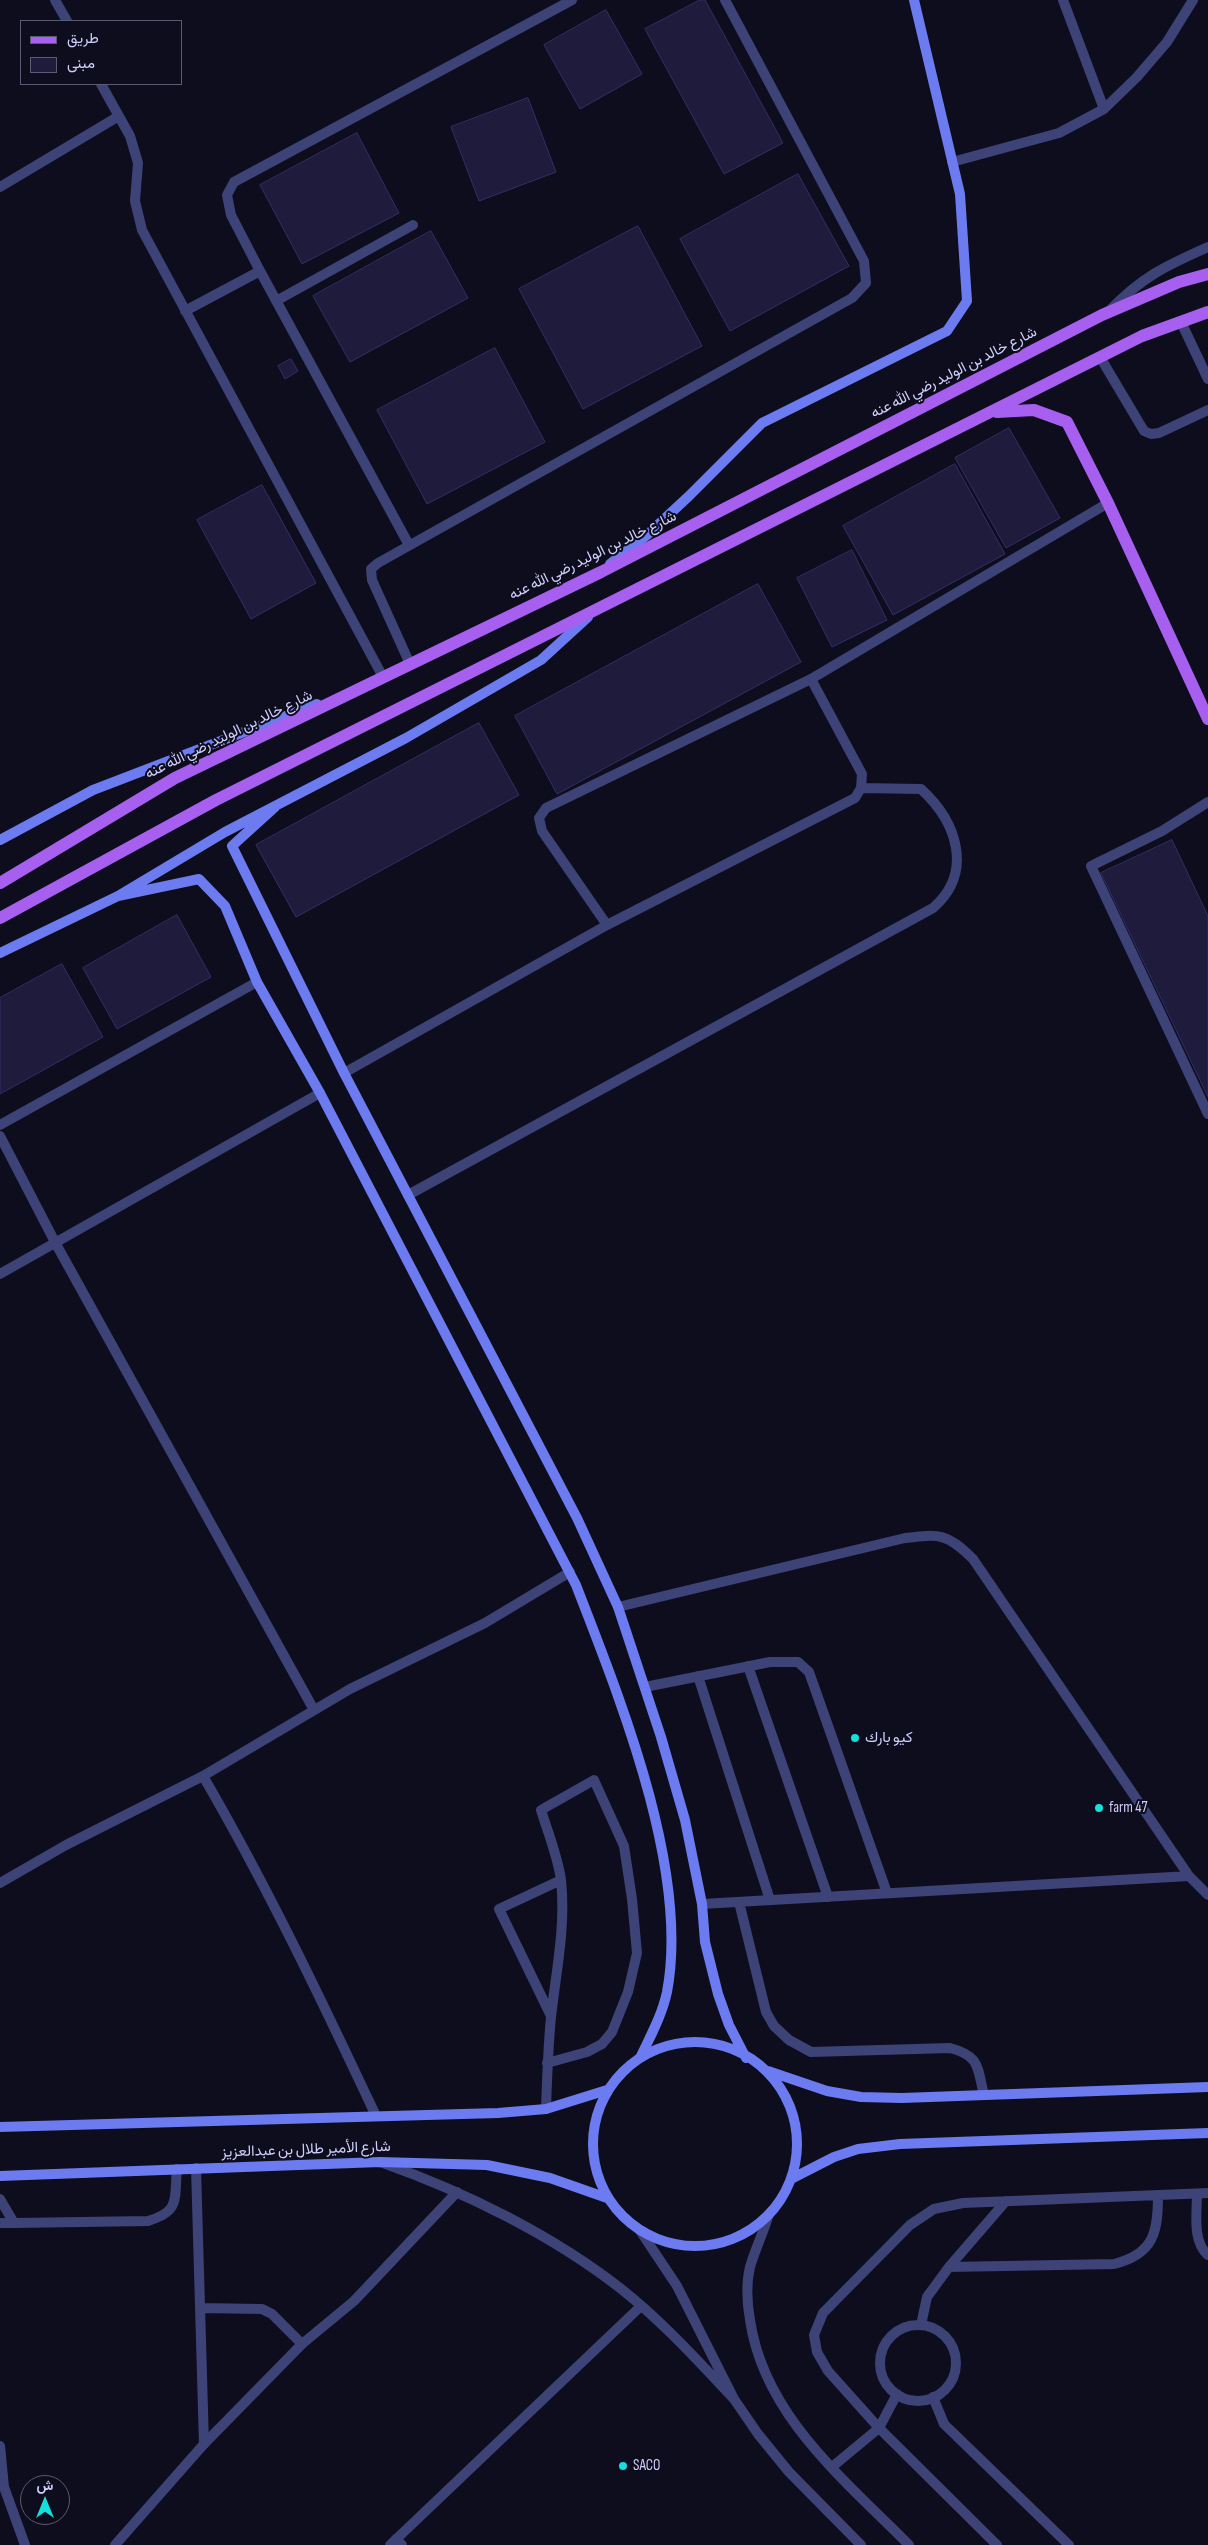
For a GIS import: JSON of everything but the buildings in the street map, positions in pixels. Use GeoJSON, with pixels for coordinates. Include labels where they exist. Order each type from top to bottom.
{"type":"FeatureCollection","features":[{"type":"Feature","properties":{"kind":"main road","name":"شارع خالد بن الوليد رضي الله عنه"},"geometry":{"type":"LineString","coordinates":[[0,884],[175,778],[601,572],[1107,313],[1179,282],[1208,274]]}},
{"type":"Feature","properties":{"kind":"main road"},"geometry":{"type":"LineString","coordinates":[[0,918],[216,800],[992,413],[1142,336],[1208,312]]}},
{"type":"Feature","properties":{"kind":"main road"},"geometry":{"type":"LineString","coordinates":[[992,413],[1034,410],[1067,422],[1108,503],[1208,719]]}},
{"type":"Feature","properties":{"kind":"street"},"geometry":{"type":"LineString","coordinates":[[55,0],[66,20]]}},
{"type":"Feature","properties":{"kind":"street"},"geometry":{"type":"LineString","coordinates":[[409,545],[260,271],[231,215],[227,195],[234,182],[572,0]]}},
{"type":"Feature","properties":{"kind":"street"},"geometry":{"type":"LineString","coordinates":[[410,664],[372,580],[371,569],[409,545],[852,298],[866,283],[864,261],[725,0]]}},
{"type":"Feature","properties":{"kind":"street"},"geometry":{"type":"LineString","coordinates":[[601,572],[689,496],[762,423],[947,331],[967,301],[960,194],[914,0]]}},
{"type":"Feature","properties":{"kind":"street"},"geometry":{"type":"LineString","coordinates":[[1063,0],[1104,109]]}},
{"type":"Feature","properties":{"kind":"street"},"geometry":{"type":"LineString","coordinates":[[952,162],[1059,133],[1104,109],[1137,77],[1167,42],[1193,0]]}},
{"type":"Feature","properties":{"kind":"street"},"geometry":{"type":"LineString","coordinates":[[0,840],[93,790],[379,679],[142,230],[135,200],[138,163],[130,136],[102,85]]}},
{"type":"Feature","properties":{"kind":"street"},"geometry":{"type":"LineString","coordinates":[[0,187],[119,116]]}},
{"type":"Feature","properties":{"kind":"street"},"geometry":{"type":"LineString","coordinates":[[276,301],[414,225]]}},
{"type":"Feature","properties":{"kind":"street"},"geometry":{"type":"LineString","coordinates":[[1107,313],[1132,287],[1166,266],[1208,247]]}},
{"type":"Feature","properties":{"kind":"street"},"geometry":{"type":"LineString","coordinates":[[185,311],[260,271]]}},
{"type":"Feature","properties":{"kind":"street"},"geometry":{"type":"LineString","coordinates":[[1181,322],[1208,378]]}},
{"type":"Feature","properties":{"kind":"street"},"geometry":{"type":"LineString","coordinates":[[1100,357],[1144,430],[1151,434],[1160,433],[1208,410]]}},
{"type":"Feature","properties":{"kind":"street"},"geometry":{"type":"LineString","coordinates":[[607,925],[542,831],[539,818],[546,808],[811,679],[1108,503]]}},
{"type":"Feature","properties":{"kind":"street"},"geometry":{"type":"LineString","coordinates":[[0,953],[118,896],[225,832],[406,738],[541,660],[593,612]]}},
{"type":"Feature","properties":{"kind":"street"},"geometry":{"type":"LineString","coordinates":[[344,1073],[607,925],[855,798],[861,788],[862,774],[811,679]]}},
{"type":"Feature","properties":{"kind":"street"},"geometry":{"type":"LineString","coordinates":[[408,1195],[933,908],[946,898],[958,868],[953,830],[938,804],[921,789],[861,788]]}},
{"type":"Feature","properties":{"kind":"street"},"geometry":{"type":"LineString","coordinates":[[1208,802],[1162,831],[1091,866],[1208,1114]]}},
{"type":"Feature","properties":{"kind":"street"},"geometry":{"type":"LineString","coordinates":[[275,807],[232,846],[344,1073],[577,1518],[618,1607],[645,1687],[685,1820],[702,1904],[705,1942],[718,1994],[729,2025],[746,2058]]}},
{"type":"Feature","properties":{"kind":"street"},"geometry":{"type":"LineString","coordinates":[[118,896],[200,879],[226,906],[257,982],[320,1093],[570,1572],[602,1652],[633,1745],[655,1821],[667,1880],[672,1941],[666,1993],[658,2022],[641,2056]]}},
{"type":"Feature","properties":{"kind":"street"},"geometry":{"type":"LineString","coordinates":[[0,1124],[257,982]]}},
{"type":"Feature","properties":{"kind":"street"},"geometry":{"type":"LineString","coordinates":[[0,1274],[320,1093]]}},
{"type":"Feature","properties":{"kind":"street"},"geometry":{"type":"LineString","coordinates":[[0,1136],[56,1244],[314,1710]]}},
{"type":"Feature","properties":{"kind":"street"},"geometry":{"type":"LineString","coordinates":[[618,1607],[905,1538],[932,1535],[956,1542],[973,1559],[1188,1876],[1208,1895]]}},
{"type":"Feature","properties":{"kind":"street"},"geometry":{"type":"LineString","coordinates":[[0,1883],[66,1845],[203,1776],[350,1689],[485,1623],[570,1572]]}},
{"type":"Feature","properties":{"kind":"street"},"geometry":{"type":"LineString","coordinates":[[645,1687],[748,1666],[785,1660],[798,1662],[809,1672],[887,1893]]}},
{"type":"Feature","properties":{"kind":"street"},"geometry":{"type":"LineString","coordinates":[[748,1666],[828,1897]]}},
{"type":"Feature","properties":{"kind":"street"},"geometry":{"type":"LineString","coordinates":[[698,1676],[770,1900]]}},
{"type":"Feature","properties":{"kind":"street"},"geometry":{"type":"LineString","coordinates":[[203,1776],[231,1824],[316,1987],[376,2116]]}},
{"type":"Feature","properties":{"kind":"street"},"geometry":{"type":"LineString","coordinates":[[546,2109],[547,2063],[559,1958],[561,1880],[541,1810],[594,1780],[624,1846],[632,1899],[637,1953],[628,1992],[612,2032],[602,2044],[587,2052],[547,2063]]}},
{"type":"Feature","properties":{"kind":"street"},"geometry":{"type":"LineString","coordinates":[[702,1904],[1188,1876]]}},
{"type":"Feature","properties":{"kind":"street"},"geometry":{"type":"LineString","coordinates":[[551,2017],[499,1909],[561,1880]]}},
{"type":"Feature","properties":{"kind":"street"},"geometry":{"type":"LineString","coordinates":[[739,1902],[766,2012],[774,2026],[789,2040],[811,2052],[950,2048],[966,2052],[975,2061],[984,2096]]}},
{"type":"Feature","properties":{"kind":"street"},"geometry":{"type":"LineString","coordinates":[[734,2400],[677,2286],[641,2232],[622,2217],[607,2198],[593,2155],[593,2133],[607,2090],[622,2071],[641,2056],[684,2043],[707,2043],[730,2048],[768,2071],[827,2091],[861,2097],[984,2096],[1208,2087]]}},
{"type":"Feature","properties":{"kind":"street"},"geometry":{"type":"LineString","coordinates":[[641,2232],[684,2246],[707,2246],[749,2232],[768,2217],[784,2198],[798,2155],[798,2133],[784,2090],[768,2071]]}},
{"type":"Feature","properties":{"kind":"street"},"geometry":{"type":"LineString","coordinates":[[0,2127],[546,2109],[607,2090]]}},
{"type":"Feature","properties":{"kind":"street"},"geometry":{"type":"LineString","coordinates":[[791,2179],[834,2157],[858,2149],[892,2145],[1208,2133]]}},
{"type":"Feature","properties":{"kind":"street"},"geometry":{"type":"LineString","coordinates":[[380,2162],[457,2192],[510,2219],[580,2260],[620,2288],[672,2333],[734,2400],[758,2434],[789,2472],[861,2545]]}},
{"type":"Feature","properties":{"kind":"street","name":"شارع الأمير طلال بن عبدالعزيز"},"geometry":{"type":"LineString","coordinates":[[0,2176],[380,2162],[487,2165],[550,2178],[607,2198]]}},
{"type":"Feature","properties":{"kind":"street"},"geometry":{"type":"LineString","coordinates":[[196,2168],[204,2444]]}},
{"type":"Feature","properties":{"kind":"street"},"geometry":{"type":"LineString","coordinates":[[0,2224],[14,2222],[148,2221],[165,2216],[173,2206],[177,2169]]}},
{"type":"Feature","properties":{"kind":"street"},"geometry":{"type":"LineString","coordinates":[[115,2545],[204,2444],[302,2344],[354,2301],[457,2192]]}},
{"type":"Feature","properties":{"kind":"street"},"geometry":{"type":"LineString","coordinates":[[997,2545],[879,2428],[828,2371],[817,2352],[814,2335],[823,2313],[910,2225],[934,2209],[963,2202],[1208,2193]]}},
{"type":"Feature","properties":{"kind":"street"},"geometry":{"type":"LineString","coordinates":[[1197,2194],[1197,2234],[1204,2252],[1208,2255]]}},
{"type":"Feature","properties":{"kind":"street"},"geometry":{"type":"LineString","coordinates":[[949,2267],[1114,2264],[1128,2261],[1142,2252],[1152,2240],[1158,2223],[1158,2195]]}},
{"type":"Feature","properties":{"kind":"street"},"geometry":{"type":"LineString","coordinates":[[0,2199],[14,2222]]}},
{"type":"Feature","properties":{"kind":"street"},"geometry":{"type":"LineString","coordinates":[[921,2325],[927,2297],[949,2267],[1006,2201]]}},
{"type":"Feature","properties":{"kind":"street"},"geometry":{"type":"LineString","coordinates":[[768,2217],[750,2268],[747,2302],[754,2344],[769,2383],[785,2412],[814,2449],[910,2545]]}},
{"type":"Feature","properties":{"kind":"street"},"geometry":{"type":"LineString","coordinates":[[396,2543],[641,2306]]}},
{"type":"Feature","properties":{"kind":"street"},"geometry":{"type":"LineString","coordinates":[[200,2308],[262,2309],[272,2314],[302,2344]]}},
{"type":"Feature","properties":{"kind":"street"},"geometry":{"type":"LineString","coordinates":[[921,2325],[933,2328],[944,2334],[952,2344],[956,2356],[956,2368],[952,2381],[933,2397],[914,2400],[897,2394],[888,2386],[881,2375],[881,2350],[888,2339],[897,2331],[908,2326],[921,2325]]}},
{"type":"Feature","properties":{"kind":"street"},"geometry":{"type":"LineString","coordinates":[[832,2467],[879,2428],[897,2394]]}},
{"type":"Feature","properties":{"kind":"street"},"geometry":{"type":"LineString","coordinates":[[933,2397],[944,2424],[1070,2545]]}},
{"type":"Feature","properties":{"kind":"street"},"geometry":{"type":"LineString","coordinates":[[0,2446],[2,2487],[25,2545]]}},
{"type":"Feature","properties":{"kind":"place","name":"كيو بارك"},"geometry":{"type":"Point","coordinates":[855,1738]}},
{"type":"Feature","properties":{"kind":"place","name":"farm 47"},"geometry":{"type":"Point","coordinates":[1099,1808]}},
{"type":"Feature","properties":{"kind":"place","name":"SACO"},"geometry":{"type":"Point","coordinates":[623,2466]}}]}
